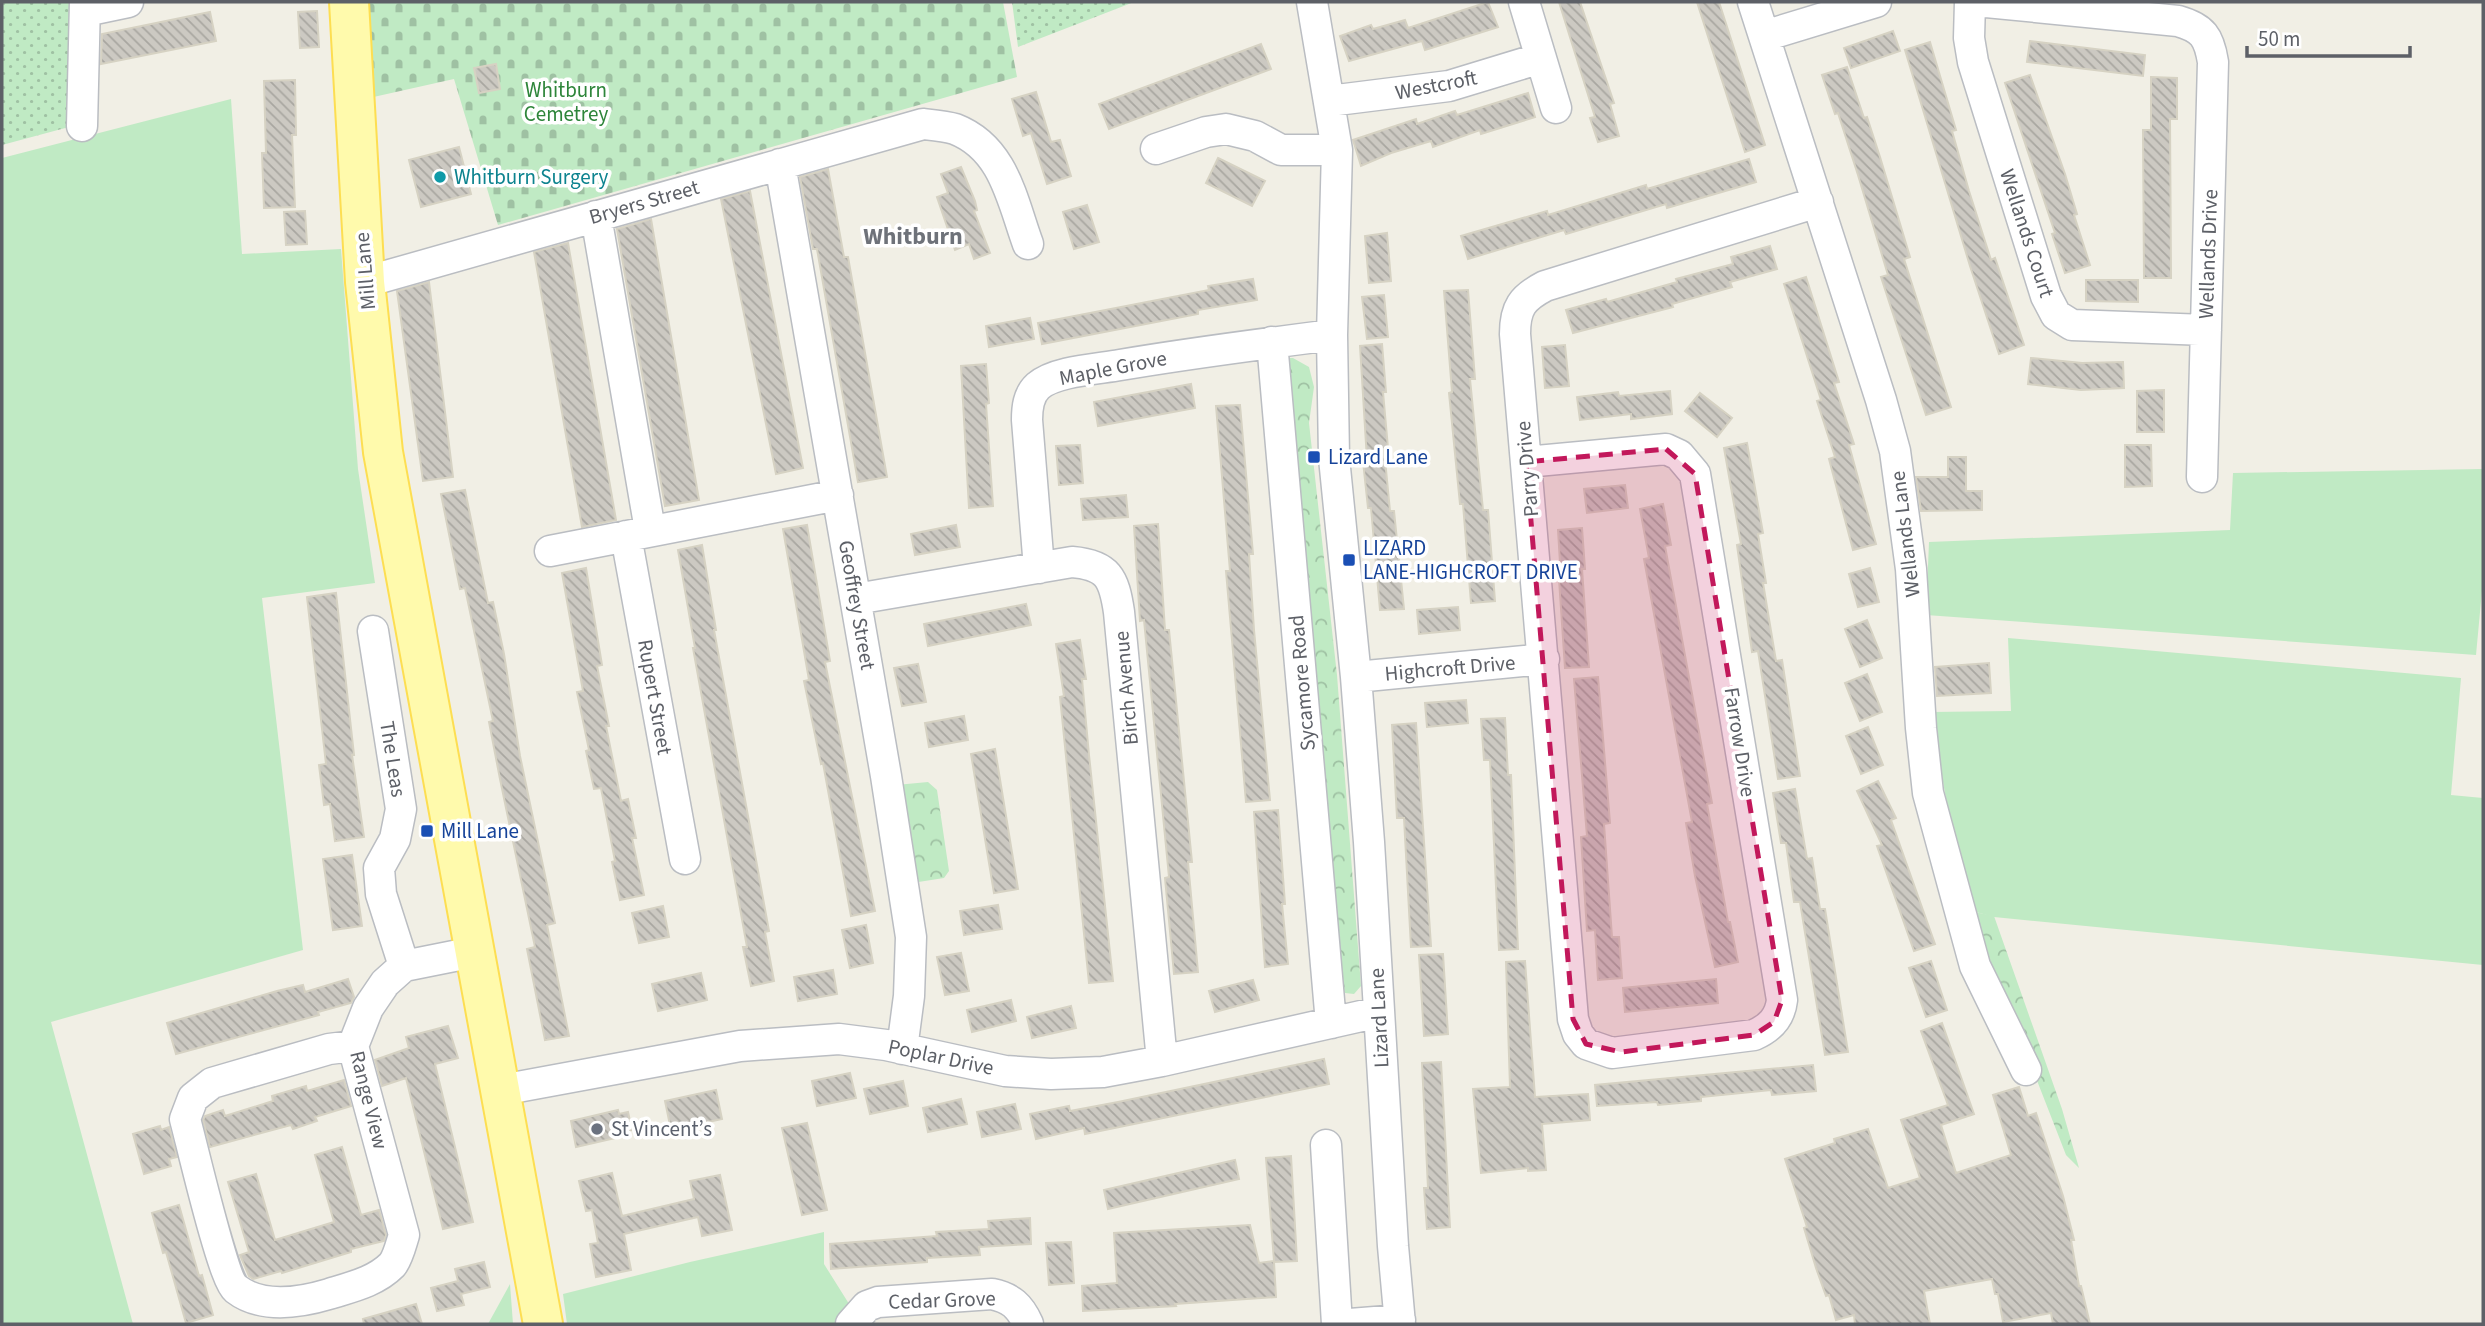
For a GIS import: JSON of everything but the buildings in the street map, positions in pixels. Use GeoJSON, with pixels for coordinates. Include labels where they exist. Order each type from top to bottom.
{"type":"FeatureCollection","features":[{"type":"Feature","properties":{"kind":"main road","name":"Mill Lane"},"geometry":{"type":"LineString","coordinates":[[349,2],[365,282],[383,452],[543,1324]]}},
{"type":"Feature","properties":{"kind":"street"},"geometry":{"type":"LineString","coordinates":[[82,126],[85,6],[128,2]]}},
{"type":"Feature","properties":{"kind":"street","name":"Lizard Lane"},"geometry":{"type":"LineString","coordinates":[[1312,2],[1338,150],[1332,335],[1334,458],[1356,677],[1400,1322]]}},
{"type":"Feature","properties":{"kind":"street"},"geometry":{"type":"LineString","coordinates":[[1524,2],[1556,108]]}},
{"type":"Feature","properties":{"kind":"street","name":"Wellands Lane"},"geometry":{"type":"LineString","coordinates":[[1753,2],[1895,451],[1911,569],[1920,728],[1928,793],[1938,836],[1975,966],[2026,1070]]}},
{"type":"Feature","properties":{"kind":"street"},"geometry":{"type":"LineString","coordinates":[[1764,36],[1876,2]]}},
{"type":"Feature","properties":{"kind":"street","name":"Wellands Court"},"geometry":{"type":"LineString","coordinates":[[1970,2],[1969,38],[1973,62],[2046,296],[2056,315],[2072,325],[2206,330]]}},
{"type":"Feature","properties":{"kind":"street","name":"Wellands Drive"},"geometry":{"type":"LineString","coordinates":[[1986,2],[2178,21],[2193,25],[2204,34],[2211,47],[2213,62],[2202,477]]}},
{"type":"Feature","properties":{"kind":"street","name":"Westcroft"},"geometry":{"type":"LineString","coordinates":[[1329,101],[1449,86],[1541,58]]}},
{"type":"Feature","properties":{"kind":"street","name":"Bryers Street"},"geometry":{"type":"LineString","coordinates":[[365,282],[923,124],[953,128],[976,140],[991,155],[1002,170],[1028,244]]}},
{"type":"Feature","properties":{"kind":"street"},"geometry":{"type":"LineString","coordinates":[[1156,149],[1206,132],[1226,129],[1255,136],[1281,150],[1338,150]]}},
{"type":"Feature","properties":{"kind":"street","name":"Geoffrey Street"},"geometry":{"type":"LineString","coordinates":[[780,163],[856,599],[911,937],[909,996],[902,1049]]}},
{"type":"Feature","properties":{"kind":"street","name":"Parry Drive"},"geometry":{"type":"LineString","coordinates":[[1612,1053],[1586,1044],[1578,1034],[1573,1019],[1515,320],[1528,295],[1545,286],[1818,202]]}},
{"type":"Feature","properties":{"kind":"street","name":"Rupert Street"},"geometry":{"type":"LineString","coordinates":[[596,216],[685,859]]}},
{"type":"Feature","properties":{"kind":"street","name":"Maple Grove"},"geometry":{"type":"LineString","coordinates":[[1039,568],[1027,420],[1030,397],[1037,387],[1059,376],[1078,372],[1332,335]]}},
{"type":"Feature","properties":{"kind":"street","name":"Sycamore Road"},"geometry":{"type":"LineString","coordinates":[[1272,342],[1331,1023]]}},
{"type":"Feature","properties":{"kind":"street","name":"Farrow Drive"},"geometry":{"type":"LineString","coordinates":[[1526,461],[1666,449],[1679,455],[1695,474],[1782,1000],[1781,1012],[1774,1021],[1766,1030],[1754,1035],[1612,1053]]}},
{"type":"Feature","properties":{"kind":"street"},"geometry":{"type":"LineString","coordinates":[[550,551],[838,495]]}},
{"type":"Feature","properties":{"kind":"street","name":"Birch Avenue"},"geometry":{"type":"LineString","coordinates":[[856,599],[1072,562],[1092,564],[1107,573],[1116,589],[1162,1061]]}},
{"type":"Feature","properties":{"kind":"street","name":"The Leas"},"geometry":{"type":"LineString","coordinates":[[373,631],[369,672],[401,809],[395,839],[379,868],[380,881],[404,966]]}},
{"type":"Feature","properties":{"kind":"street","name":"Highcroft Drive"},"geometry":{"type":"LineString","coordinates":[[1356,677],[1544,659]]}},
{"type":"Feature","properties":{"kind":"street"},"geometry":{"type":"LineString","coordinates":[[404,966],[474,952]]}},
{"type":"Feature","properties":{"kind":"street","name":"Range View"},"geometry":{"type":"LineString","coordinates":[[353,1046],[329,1049],[212,1083],[193,1098],[185,1119],[223,1263],[233,1287],[256,1301],[275,1303],[320,1296],[367,1282],[393,1264],[404,1235],[353,1046],[368,1007],[385,983],[404,966]]}},
{"type":"Feature","properties":{"kind":"street","name":"Poplar Drive"},"geometry":{"type":"LineString","coordinates":[[500,1090],[744,1046],[839,1039],[902,1049],[1005,1071],[1051,1074],[1103,1072],[1379,1012]]}},
{"type":"Feature","properties":{"kind":"street"},"geometry":{"type":"LineString","coordinates":[[1326,1145],[1337,1324]]}},
{"type":"Feature","properties":{"kind":"street","name":"Cedar Grove"},"geometry":{"type":"LineString","coordinates":[[851,1324],[867,1306],[878,1302],[992,1294],[1008,1298],[1021,1309],[1028,1324]]}},
{"type":"Feature","properties":{"kind":"street"},"geometry":{"type":"LineString","coordinates":[[1350,1324],[1400,1322]]}},
{"type":"Feature","properties":{"kind":"highlighted area"},"geometry":{"type":"Polygon","coordinates":[[[1666,449],[1695,474],[1782,1000],[1774,1022],[1754,1035],[1621,1052],[1586,1044],[1573,1019],[1526,462],[1666,449]]]}},
{"type":"Feature","properties":{"kind":"green space"},"geometry":{"type":"Polygon","coordinates":[[[2,2],[70,2],[69,127],[2,145],[2,2]]]}},
{"type":"Feature","properties":{"kind":"green space","name":"Whitburn Cemetrey"},"geometry":{"type":"Polygon","coordinates":[[[363,2],[1003,2],[1017,77],[498,225],[454,79],[369,98],[363,2]]]}},
{"type":"Feature","properties":{"kind":"green space"},"geometry":{"type":"Polygon","coordinates":[[[1012,2],[1134,2],[1018,47],[1012,2]]]}},
{"type":"Feature","properties":{"kind":"green space"},"geometry":{"type":"Polygon","coordinates":[[[231,99],[242,254],[341,249],[358,469],[375,583],[262,598],[303,950],[51,1022],[133,1324],[2,1324],[2,158],[231,99]]]}},
{"type":"Feature","properties":{"kind":"green space"},"geometry":{"type":"Polygon","coordinates":[[[1281,358],[1293,358],[1309,367],[1314,387],[1309,423],[1337,675],[1361,986],[1354,994],[1345,993],[1339,987],[1281,358]]]}},
{"type":"Feature","properties":{"kind":"green space"},"geometry":{"type":"Polygon","coordinates":[[[2483,469],[2483,580],[2476,655],[1926,615],[1929,542],[2230,530],[2233,473],[2483,469]]]}},
{"type":"Feature","properties":{"kind":"green space"},"geometry":{"type":"Polygon","coordinates":[[[2008,638],[2461,678],[2451,795],[2483,798],[2483,965],[1994,917],[1965,909],[1931,712],[2011,711],[2008,638]]]}},
{"type":"Feature","properties":{"kind":"green space"},"geometry":{"type":"Polygon","coordinates":[[[928,782],[937,790],[949,871],[944,878],[912,883],[896,785],[928,782]]]}},
{"type":"Feature","properties":{"kind":"green space"},"geometry":{"type":"Polygon","coordinates":[[[1965,910],[1994,916],[2062,1109],[2079,1168],[2066,1155],[1965,910]]]}},
{"type":"Feature","properties":{"kind":"green space"},"geometry":{"type":"Polygon","coordinates":[[[824,1232],[824,1264],[851,1307],[835,1324],[567,1324],[563,1294],[824,1232]]]}},
{"type":"Feature","properties":{"kind":"green space"},"geometry":{"type":"Polygon","coordinates":[[[510,1284],[513,1324],[488,1324],[510,1284]]]}},
{"type":"Feature","properties":{"kind":"place","name":"Whitburn Surgery"},"geometry":{"type":"Point","coordinates":[440,177]}},
{"type":"Feature","properties":{"kind":"place","name":"Lizard Lane"},"geometry":{"type":"Point","coordinates":[1314,457]}},
{"type":"Feature","properties":{"kind":"place","name":"LIZARD LANE-HIGHCROFT DRIVE"},"geometry":{"type":"Point","coordinates":[1349,560]}},
{"type":"Feature","properties":{"kind":"place","name":"Mill Lane"},"geometry":{"type":"Point","coordinates":[427,831]}},
{"type":"Feature","properties":{"kind":"place","name":"St Vincent’s"},"geometry":{"type":"Point","coordinates":[597,1129]}},
{"type":"Feature","properties":{"kind":"district","name":"Whitburn"},"geometry":{"type":"Point","coordinates":[913,236]}}]}
